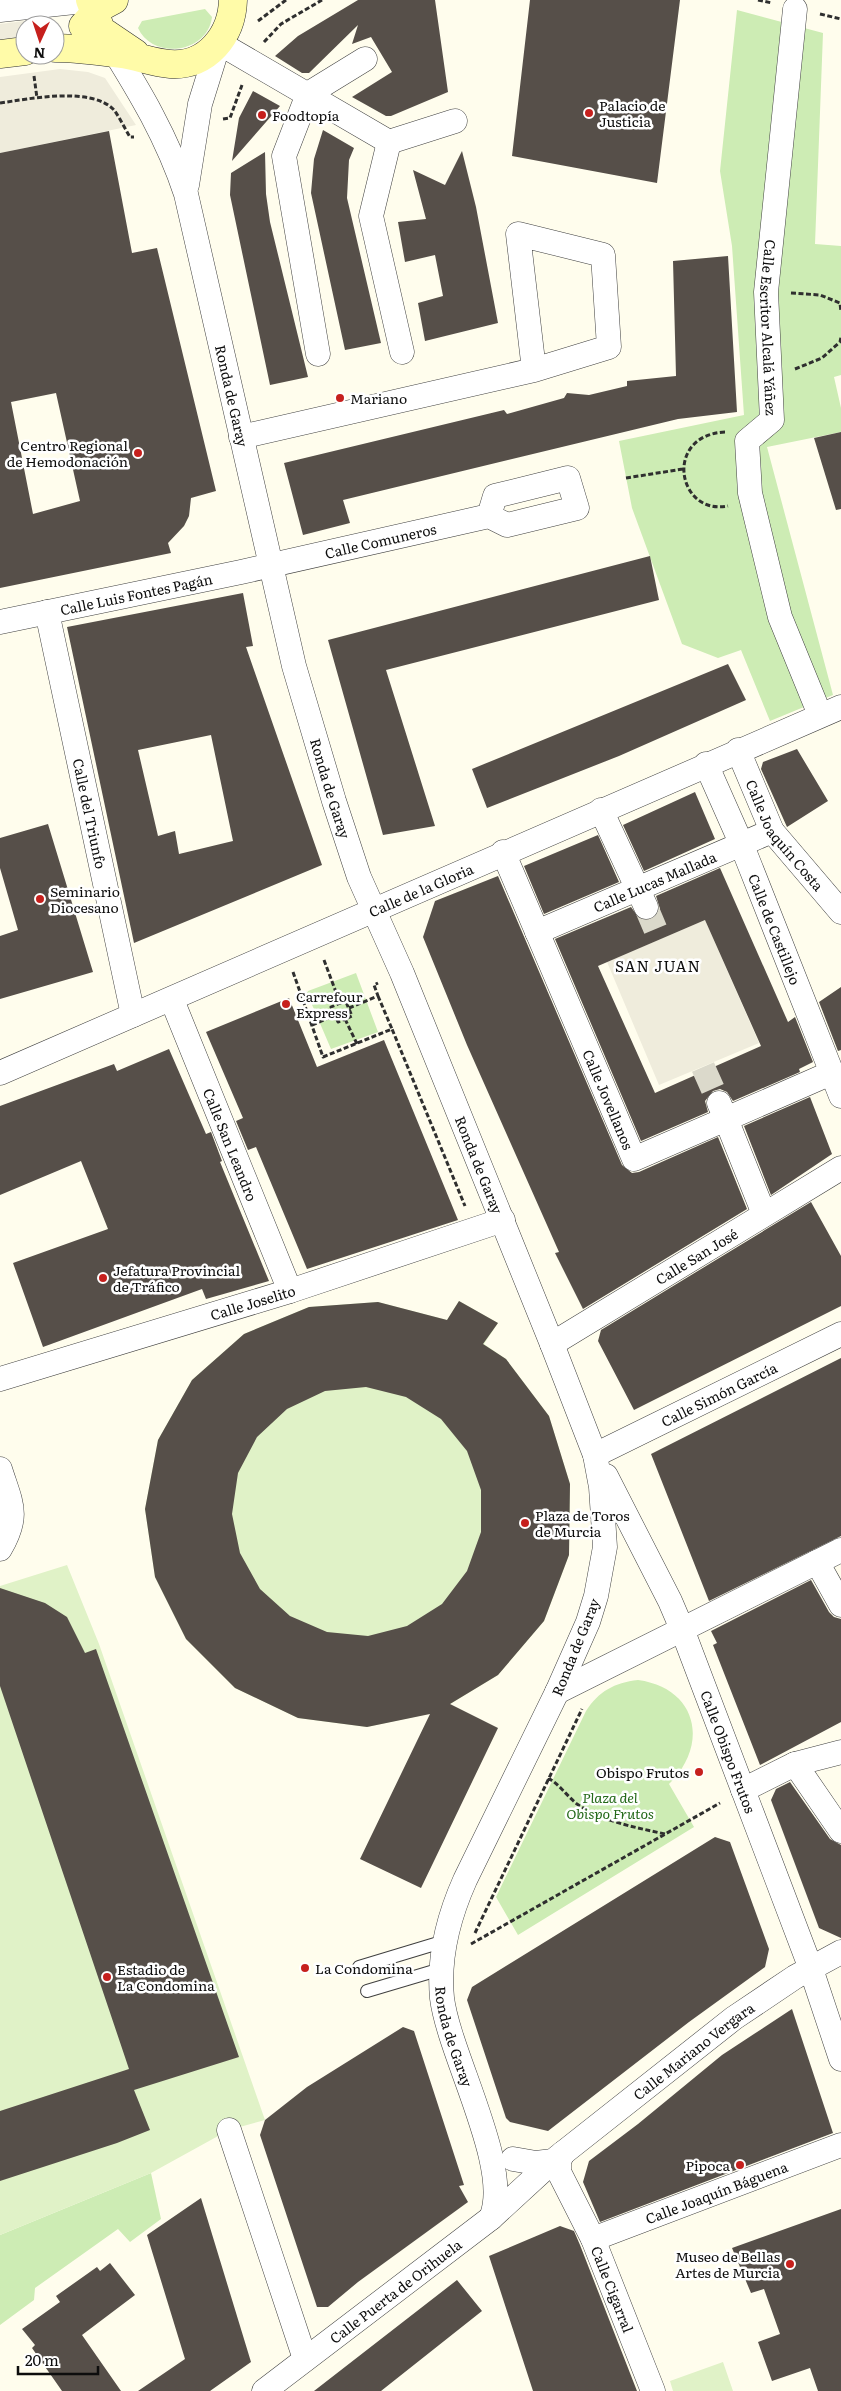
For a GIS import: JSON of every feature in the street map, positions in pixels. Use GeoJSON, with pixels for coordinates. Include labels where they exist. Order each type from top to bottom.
{"type":"FeatureCollection","features":[{"type":"Feature","properties":{"kind":"main road","name":"Ronda de Garay"},"geometry":{"type":"LineString","coordinates":[[228,48],[229,21],[233,0]]}},
{"type":"Feature","properties":{"kind":"main road"},"geometry":{"type":"LineString","coordinates":[[65,40],[76,33],[97,7],[132,52],[150,60]]}},
{"type":"Feature","properties":{"kind":"main road"},"geometry":{"type":"LineString","coordinates":[[65,47],[172,64],[188,62],[209,52],[228,48]]}},
{"type":"Feature","properties":{"kind":"main road"},"geometry":{"type":"LineString","coordinates":[[0,54],[15,52]]}},
{"type":"Feature","properties":{"kind":"street"},"geometry":{"type":"LineString","coordinates":[[0,10],[97,7]]}},
{"type":"Feature","properties":{"kind":"street","name":"Ronda de Garay"},"geometry":{"type":"LineString","coordinates":[[97,7],[116,54],[158,122],[176,164],[186,194],[294,666],[315,740],[359,877],[402,973],[552,1344],[595,1455],[604,1504],[605,1547],[602,1568],[588,1622],[558,1692],[465,1880],[454,1905],[445,1941],[441,1969],[442,1998],[449,2027],[480,2119],[494,2175],[497,2196],[491,2218]]}},
{"type":"Feature","properties":{"kind":"street","name":"Calle Escritor Alcalá Yáñez"},"geometry":{"type":"LineString","coordinates":[[747,442],[772,420],[766,292],[795,9]]}},
{"type":"Feature","properties":{"kind":"street"},"geometry":{"type":"LineString","coordinates":[[228,48],[389,142],[455,121]]}},
{"type":"Feature","properties":{"kind":"street","name":"Ronda de Garay"},"geometry":{"type":"LineString","coordinates":[[186,194],[194,128],[228,48]]}},
{"type":"Feature","properties":{"kind":"street"},"geometry":{"type":"LineString","coordinates":[[318,354],[284,156],[308,94],[365,59]]}},
{"type":"Feature","properties":{"kind":"street"},"geometry":{"type":"LineString","coordinates":[[389,142],[370,216],[402,352]]}},
{"type":"Feature","properties":{"kind":"street"},"geometry":{"type":"LineString","coordinates":[[241,437],[534,370],[609,347],[603,255],[518,234],[534,370]]}},
{"type":"Feature","properties":{"kind":"street"},"geometry":{"type":"LineString","coordinates":[[747,442],[750,494],[780,617],[831,711]]}},
{"type":"Feature","properties":{"kind":"street","name":"Calle Comuneros"},"geometry":{"type":"LineString","coordinates":[[271,565],[489,516]]}},
{"type":"Feature","properties":{"kind":"street","name":"Calle Luis Fontes Pagán"},"geometry":{"type":"LineString","coordinates":[[0,622],[271,565]]}},
{"type":"Feature","properties":{"kind":"street","name":"Calle del Triunfo"},"geometry":{"type":"LineString","coordinates":[[47,612],[133,1015]]}},
{"type":"Feature","properties":{"kind":"street","name":"Calle de la Gloria"},"geometry":{"type":"LineString","coordinates":[[0,1073],[172,1000],[316,934],[831,711]]}},
{"type":"Feature","properties":{"kind":"street","name":"Calle Joaquín Costa"},"geometry":{"type":"LineString","coordinates":[[738,750],[772,831],[841,912]]}},
{"type":"Feature","properties":{"kind":"street","name":"Calle de Castillejo"},"geometry":{"type":"LineString","coordinates":[[706,764],[741,844],[841,1096]]}},
{"type":"Feature","properties":{"kind":"street"},"geometry":{"type":"LineString","coordinates":[[601,810],[641,898]]}},
{"type":"Feature","properties":{"kind":"street","name":"Calle Lucas Mallada"},"geometry":{"type":"LineString","coordinates":[[537,932],[641,898],[741,844],[772,831]]}},
{"type":"Feature","properties":{"kind":"street","name":"Calle Jovellanos"},"geometry":{"type":"LineString","coordinates":[[503,852],[634,1159],[723,1111]]}},
{"type":"Feature","properties":{"kind":"street","name":"Calle San Leandro"},"geometry":{"type":"LineString","coordinates":[[172,1000],[290,1291]]}},
{"type":"Feature","properties":{"kind":"street"},"geometry":{"type":"LineString","coordinates":[[764,1214],[723,1111],[832,1074]]}},
{"type":"Feature","properties":{"kind":"street","name":"Calle San José"},"geometry":{"type":"LineString","coordinates":[[552,1344],[841,1168]]}},
{"type":"Feature","properties":{"kind":"street","name":"Calle Joselito"},"geometry":{"type":"LineString","coordinates":[[0,1379],[290,1291],[503,1220]]}},
{"type":"Feature","properties":{"kind":"street","name":"Calle Simón García"},"geometry":{"type":"LineString","coordinates":[[595,1455],[841,1334]]}},
{"type":"Feature","properties":{"kind":"street","name":"Calle Obispo Frutos"},"geometry":{"type":"LineString","coordinates":[[595,1455],[670,1601],[682,1629],[811,1968],[841,2059]]}},
{"type":"Feature","properties":{"kind":"street"},"geometry":{"type":"LineString","coordinates":[[0,1469],[14,1511],[5,1541]]}},
{"type":"Feature","properties":{"kind":"street"},"geometry":{"type":"LineString","coordinates":[[558,1692],[841,1550]]}},
{"type":"Feature","properties":{"kind":"street"},"geometry":{"type":"LineString","coordinates":[[817,1562],[841,1604]]}},
{"type":"Feature","properties":{"kind":"street"},"geometry":{"type":"LineString","coordinates":[[743,1790],[795,1764],[841,1752]]}},
{"type":"Feature","properties":{"kind":"street"},"geometry":{"type":"LineString","coordinates":[[795,1764],[841,1831]]}},
{"type":"Feature","properties":{"kind":"street","name":"Calle Mariano Vergara"},"geometry":{"type":"LineString","coordinates":[[524,2188],[558,2157],[734,2018],[811,1968],[841,1952]]}},
{"type":"Feature","properties":{"kind":"street","name":"Ronda de Garay"},"geometry":{"type":"LineString","coordinates":[[480,2119],[522,2172],[524,2188]]}},
{"type":"Feature","properties":{"kind":"street"},"geometry":{"type":"LineString","coordinates":[[228,2130],[305,2360]]}},
{"type":"Feature","properties":{"kind":"street","name":"Calle Joaquín Báguena"},"geometry":{"type":"LineString","coordinates":[[593,2239],[841,2145]]}},
{"type":"Feature","properties":{"kind":"street"},"geometry":{"type":"LineString","coordinates":[[513,2159],[542,2164],[558,2157]]}},
{"type":"Feature","properties":{"kind":"street","name":"Calle Cigarral"},"geometry":{"type":"LineString","coordinates":[[558,2157],[558,2167],[593,2239],[653,2391]]}},
{"type":"Feature","properties":{"kind":"street"},"geometry":{"type":"LineString","coordinates":[[494,2175],[499,2183],[506,2188],[549,2185],[568,2190]]}},
{"type":"Feature","properties":{"kind":"street","name":"Calle Puerta de Orihuela"},"geometry":{"type":"LineString","coordinates":[[266,2390],[491,2218],[524,2188]]}},
{"type":"Feature","properties":{"kind":"lane"},"geometry":{"type":"LineString","coordinates":[[359,1967],[445,1941]]}},
{"type":"Feature","properties":{"kind":"lane"},"geometry":{"type":"LineString","coordinates":[[367,1991],[441,1969]]}},
{"type":"Feature","properties":{"kind":"path"},"geometry":{"type":"LineString","coordinates":[[228,48],[258,21],[286,0]]}},
{"type":"Feature","properties":{"kind":"path"},"geometry":{"type":"LineString","coordinates":[[0,103],[37,98]]}},
{"type":"Feature","properties":{"kind":"path"},"geometry":{"type":"LineString","coordinates":[[766,292],[820,295],[840,303],[841,312]]}},
{"type":"Feature","properties":{"kind":"path"},"geometry":{"type":"LineString","coordinates":[[769,368],[798,369],[822,358],[840,342],[841,337]]}},
{"type":"Feature","properties":{"kind":"path"},"geometry":{"type":"LineString","coordinates":[[747,442],[736,435],[724,432],[706,436],[691,447],[685,458],[683,470],[685,482],[691,492],[700,501],[711,506],[724,507],[736,504],[750,494]]}},
{"type":"Feature","properties":{"kind":"path"},"geometry":{"type":"LineString","coordinates":[[626,478],[683,470]]}},
{"type":"Feature","properties":{"kind":"path"},"geometry":{"type":"LineString","coordinates":[[316,934],[340,1003]]}},
{"type":"Feature","properties":{"kind":"path"},"geometry":{"type":"LineString","coordinates":[[285,948],[323,1057],[392,1029]]}},
{"type":"Feature","properties":{"kind":"path"},"geometry":{"type":"LineString","coordinates":[[402,973],[374,985],[475,1230]]}},
{"type":"Feature","properties":{"kind":"path"},"geometry":{"type":"LineString","coordinates":[[349,1008],[378,996]]}},
{"type":"Feature","properties":{"kind":"path"},"geometry":{"type":"LineString","coordinates":[[346,1002],[349,1008],[352,1016],[338,1022],[331,1006],[346,1002]]}},
{"type":"Feature","properties":{"kind":"path"},"geometry":{"type":"LineString","coordinates":[[312,1025],[335,1015]]}},
{"type":"Feature","properties":{"kind":"path"},"geometry":{"type":"LineString","coordinates":[[345,1019],[356,1044]]}},
{"type":"Feature","properties":{"kind":"path"},"geometry":{"type":"LineString","coordinates":[[558,1692],[584,1703],[469,1945],[743,1790]]}},
{"type":"Feature","properties":{"kind":"path"},"geometry":{"type":"LineString","coordinates":[[548,1778],[577,1803],[596,1814],[615,1823],[665,1834]]}},
{"type":"Feature","properties":{"kind":"green space"},"geometry":{"type":"Polygon","coordinates":[[[205,9],[212,17],[208,29],[201,39],[191,45],[167,49],[155,45],[145,38],[138,28],[142,21],[205,9]]]}},
{"type":"Feature","properties":{"kind":"green space"},"geometry":{"type":"Polygon","coordinates":[[[737,10],[823,33],[815,244],[841,246],[841,375],[834,377],[841,408],[841,432],[767,447],[833,695],[770,721],[741,650],[718,658],[682,644],[632,508],[619,441],[744,415],[732,246],[720,171],[737,10]]]}},
{"type":"Feature","properties":{"kind":"green space"},"geometry":{"type":"Polygon","coordinates":[[[356,973],[378,1032],[331,1049],[307,993],[356,973]]]}},
{"type":"Feature","properties":{"kind":"green space","name":"Plaza de Toros de Murcia"},"geometry":{"type":"Polygon","coordinates":[[[459,1301],[498,1323],[484,1344],[506,1359],[549,1416],[570,1484],[569,1555],[544,1621],[498,1675],[437,1712],[367,1727],[298,1718],[235,1688],[186,1639],[155,1577],[145,1509],[158,1440],[192,1380],[244,1334],[309,1307],[378,1302],[447,1320],[459,1301]]]}},
{"type":"Feature","properties":{"kind":"green space","name":"Estadio de La Condomina"},"geometry":{"type":"Polygon","coordinates":[[[67,1565],[99,1644],[265,2120],[229,2130],[151,2173],[0,2235],[0,1586],[67,1565]]]}},
{"type":"Feature","properties":{"kind":"green space","name":"Plaza del Obispo Frutos"},"geometry":{"type":"Polygon","coordinates":[[[638,1680],[658,1685],[674,1694],[685,1706],[691,1720],[693,1736],[690,1752],[682,1768],[669,1784],[694,1827],[518,1935],[496,1897],[586,1711],[596,1698],[608,1689],[622,1683],[638,1680]]]}},
{"type":"Feature","properties":{"kind":"green space"},"geometry":{"type":"Polygon","coordinates":[[[151,2173],[161,2219],[130,2242],[118,2229],[35,2288],[34,2300],[0,2325],[0,2235],[151,2173]]]}},
{"type":"Feature","properties":{"kind":"green space"},"geometry":{"type":"Polygon","coordinates":[[[723,2362],[733,2391],[673,2391],[670,2381],[723,2362]]]}},
{"type":"Feature","properties":{"kind":"shaded area"},"geometry":{"type":"Polygon","coordinates":[[[15,22],[15,40],[0,42],[0,24],[15,22]]]}},
{"type":"Feature","properties":{"kind":"shaded area"},"geometry":{"type":"Polygon","coordinates":[[[60,69],[88,72],[105,78],[136,125],[0,153],[0,77],[60,69]]]}},
{"type":"Feature","properties":{"kind":"shaded area"},"geometry":{"type":"Polygon","coordinates":[[[705,920],[759,1043],[659,1085],[607,962],[705,920]]]}},
{"type":"Feature","properties":{"kind":"building"},"geometry":{"type":"Polygon","coordinates":[[[358,0],[435,0],[448,92],[391,116],[386,116],[352,97],[392,72],[371,37],[352,44],[358,25],[309,73],[302,73],[275,56],[298,36],[358,0]]]}},
{"type":"Feature","properties":{"kind":"building"},"geometry":{"type":"Polygon","coordinates":[[[530,0],[680,0],[657,183],[512,156],[530,0]]]}},
{"type":"Feature","properties":{"kind":"building"},"geometry":{"type":"Polygon","coordinates":[[[253,91],[280,106],[232,161],[239,118],[253,91]]]}},
{"type":"Feature","properties":{"kind":"building"},"geometry":{"type":"Polygon","coordinates":[[[323,130],[354,148],[349,160],[347,198],[381,343],[345,350],[311,193],[314,159],[323,130]]]}},
{"type":"Feature","properties":{"kind":"building"},"geometry":{"type":"Polygon","coordinates":[[[109,131],[132,253],[157,248],[216,491],[191,498],[189,516],[184,526],[168,543],[171,553],[0,588],[0,153],[109,131]],[[56,393],[11,402],[33,514],[80,501],[56,393]]]}},
{"type":"Feature","properties":{"kind":"building"},"geometry":{"type":"Polygon","coordinates":[[[462,151],[476,207],[498,323],[425,341],[418,303],[443,296],[435,255],[405,262],[398,222],[426,219],[413,170],[445,185],[462,151]]]}},
{"type":"Feature","properties":{"kind":"building"},"geometry":{"type":"Polygon","coordinates":[[[265,152],[266,194],[270,222],[308,377],[270,385],[230,195],[231,173],[265,152]]]}},
{"type":"Feature","properties":{"kind":"building"},"geometry":{"type":"Polygon","coordinates":[[[728,256],[737,412],[678,419],[343,500],[350,523],[303,535],[284,463],[504,410],[507,414],[564,398],[567,393],[589,395],[627,386],[627,381],[676,376],[673,261],[728,256]]]}},
{"type":"Feature","properties":{"kind":"building"},"geometry":{"type":"Polygon","coordinates":[[[841,432],[841,509],[836,510],[814,438],[841,432]]]}},
{"type":"Feature","properties":{"kind":"building"},"geometry":{"type":"Polygon","coordinates":[[[650,556],[659,600],[386,670],[435,826],[383,835],[328,640],[650,556]]]}},
{"type":"Feature","properties":{"kind":"building"},"geometry":{"type":"Polygon","coordinates":[[[243,593],[253,646],[246,647],[322,865],[134,943],[67,627],[243,593]],[[211,735],[138,750],[158,836],[175,831],[179,854],[233,841],[211,735]]]}},
{"type":"Feature","properties":{"kind":"building"},"geometry":{"type":"Polygon","coordinates":[[[728,664],[746,700],[619,756],[487,808],[472,769],[728,664]]]}},
{"type":"Feature","properties":{"kind":"building"},"geometry":{"type":"Polygon","coordinates":[[[797,749],[828,801],[787,827],[761,769],[763,762],[797,749]]]}},
{"type":"Feature","properties":{"kind":"building"},"geometry":{"type":"Polygon","coordinates":[[[695,792],[715,839],[644,871],[623,825],[695,792]]]}},
{"type":"Feature","properties":{"kind":"building","name":"Seminario Diocesano"},"geometry":{"type":"Polygon","coordinates":[[[48,824],[93,972],[0,999],[0,936],[18,930],[0,868],[0,838],[48,824]]]}},
{"type":"Feature","properties":{"kind":"building"},"geometry":{"type":"Polygon","coordinates":[[[598,835],[619,882],[544,914],[524,866],[598,835]]]}},
{"type":"Feature","properties":{"kind":"building"},"geometry":{"type":"Polygon","coordinates":[[[720,868],[788,1022],[795,1017],[813,1062],[799,1069],[800,1072],[733,1101],[727,1092],[720,1089],[713,1091],[705,1101],[708,1112],[641,1141],[555,939],[631,907],[639,918],[651,920],[660,909],[656,896],[720,868]],[[705,920],[598,966],[655,1093],[761,1046],[705,920]]]}},
{"type":"Feature","properties":{"kind":"building"},"geometry":{"type":"Polygon","coordinates":[[[498,876],[622,1165],[632,1173],[639,1172],[718,1137],[747,1209],[583,1309],[555,1253],[559,1252],[467,1045],[423,937],[435,901],[498,876]]]}},
{"type":"Feature","properties":{"kind":"building"},"geometry":{"type":"Polygon","coordinates":[[[841,987],[841,1050],[838,1051],[819,1002],[841,987]]]}},
{"type":"Feature","properties":{"kind":"building"},"geometry":{"type":"Polygon","coordinates":[[[289,998],[317,1067],[384,1040],[458,1220],[307,1269],[256,1147],[248,1150],[236,1121],[243,1118],[206,1032],[289,998]]]}},
{"type":"Feature","properties":{"kind":"building"},"geometry":{"type":"Polygon","coordinates":[[[169,1049],[206,1134],[211,1132],[222,1161],[220,1162],[269,1281],[206,1299],[202,1289],[43,1347],[13,1263],[108,1229],[81,1161],[0,1195],[0,1106],[114,1064],[117,1071],[169,1049]]]}},
{"type":"Feature","properties":{"kind":"building"},"geometry":{"type":"Polygon","coordinates":[[[810,1097],[832,1154],[771,1195],[744,1126],[810,1097]]]}},
{"type":"Feature","properties":{"kind":"building"},"geometry":{"type":"Polygon","coordinates":[[[811,1202],[841,1256],[841,1306],[634,1410],[598,1341],[601,1330],[811,1202]]]}},
{"type":"Feature","properties":{"kind":"building","name":"Plaza de Toros de Murcia"},"geometry":{"type":"Polygon","coordinates":[[[459,1301],[498,1323],[483,1344],[506,1359],[549,1416],[570,1484],[569,1555],[544,1621],[498,1675],[450,1704],[498,1728],[421,1888],[360,1859],[430,1714],[367,1727],[298,1718],[235,1688],[186,1639],[155,1577],[145,1509],[158,1440],[192,1380],[244,1334],[309,1307],[378,1302],[447,1320],[459,1301]],[[366,1387],[325,1391],[287,1409],[257,1437],[238,1473],[232,1514],[240,1553],[260,1589],[290,1616],[327,1632],[368,1636],[407,1626],[442,1604],[467,1571],[481,1532],[481,1490],[467,1451],[441,1419],[406,1397],[366,1387]]]}},
{"type":"Feature","properties":{"kind":"building"},"geometry":{"type":"Polygon","coordinates":[[[841,1358],[841,1536],[709,1601],[651,1454],[841,1358]]]}},
{"type":"Feature","properties":{"kind":"building"},"geometry":{"type":"Polygon","coordinates":[[[811,1580],[829,1612],[834,1617],[841,1619],[841,1722],[760,1765],[713,1645],[717,1643],[711,1631],[811,1580]]]}},
{"type":"Feature","properties":{"kind":"building"},"geometry":{"type":"Polygon","coordinates":[[[0,1588],[45,1603],[67,1617],[85,1653],[96,1649],[239,2057],[134,2090],[150,2130],[117,2143],[0,2181],[0,2111],[129,2069],[0,1686],[0,1588]]]}},
{"type":"Feature","properties":{"kind":"building"},"geometry":{"type":"Polygon","coordinates":[[[790,1782],[830,1839],[841,1845],[841,1938],[819,1928],[771,1800],[776,1789],[790,1782]]]}},
{"type":"Feature","properties":{"kind":"building"},"geometry":{"type":"Polygon","coordinates":[[[715,1837],[730,1842],[769,1949],[765,1967],[689,2022],[548,2131],[510,2122],[506,2118],[467,2000],[472,1987],[715,1837]]]}},
{"type":"Feature","properties":{"kind":"building"},"geometry":{"type":"Polygon","coordinates":[[[792,2009],[833,2133],[600,2222],[583,2182],[589,2161],[638,2124],[722,2055],[792,2009]]]}},
{"type":"Feature","properties":{"kind":"building"},"geometry":{"type":"Polygon","coordinates":[[[403,2027],[414,2031],[464,2185],[459,2186],[468,2202],[358,2282],[328,2307],[317,2307],[260,2135],[265,2120],[307,2087],[403,2027]]]}},
{"type":"Feature","properties":{"kind":"building"},"geometry":{"type":"Polygon","coordinates":[[[201,2198],[251,2362],[210,2391],[138,2391],[185,2359],[147,2235],[201,2198]]]}},
{"type":"Feature","properties":{"kind":"building"},"geometry":{"type":"Polygon","coordinates":[[[841,2209],[841,2391],[818,2391],[810,2368],[772,2381],[758,2342],[780,2334],[764,2289],[751,2293],[732,2248],[841,2209]]]}},
{"type":"Feature","properties":{"kind":"building"},"geometry":{"type":"Polygon","coordinates":[[[560,2226],[574,2231],[637,2391],[533,2391],[489,2256],[560,2226]]]}},
{"type":"Feature","properties":{"kind":"building"},"geometry":{"type":"Polygon","coordinates":[[[110,2263],[135,2295],[82,2335],[121,2391],[62,2391],[32,2348],[35,2345],[22,2329],[60,2302],[56,2296],[97,2267],[100,2271],[110,2263]]]}},
{"type":"Feature","properties":{"kind":"building"},"geometry":{"type":"Polygon","coordinates":[[[457,2280],[482,2311],[381,2391],[314,2391],[457,2280]]]}},
{"type":"Feature","properties":{"kind":"tunnel"},"geometry":{"type":"LineString","coordinates":[[646,907],[660,940]]}},
{"type":"Feature","properties":{"kind":"tunnel"},"geometry":{"type":"LineString","coordinates":[[703,1067],[719,1103]]}},
{"type":"Feature","properties":{"kind":"place","name":"Palacio de Justicia"},"geometry":{"type":"Point","coordinates":[589,113]}},
{"type":"Feature","properties":{"kind":"place","name":"Foodtopía"},"geometry":{"type":"Point","coordinates":[262,115]}},
{"type":"Feature","properties":{"kind":"place","name":"Mariano"},"geometry":{"type":"Point","coordinates":[340,398]}},
{"type":"Feature","properties":{"kind":"place","name":"Centro Regional de Hemodonación"},"geometry":{"type":"Point","coordinates":[138,453]}},
{"type":"Feature","properties":{"kind":"place","name":"Seminario Diocesano"},"geometry":{"type":"Point","coordinates":[40,899]}},
{"type":"Feature","properties":{"kind":"place","name":"Carrefour Express"},"geometry":{"type":"Point","coordinates":[286,1004]}},
{"type":"Feature","properties":{"kind":"place","name":"Jefatura Provincial de Tráfico"},"geometry":{"type":"Point","coordinates":[103,1278]}},
{"type":"Feature","properties":{"kind":"place","name":"Plaza de Toros de Murcia"},"geometry":{"type":"Point","coordinates":[525,1523]}},
{"type":"Feature","properties":{"kind":"place","name":"Obispo Frutos"},"geometry":{"type":"Point","coordinates":[699,1772]}},
{"type":"Feature","properties":{"kind":"place","name":"La Condomina"},"geometry":{"type":"Point","coordinates":[305,1968]}},
{"type":"Feature","properties":{"kind":"place","name":"Estadio de La Condomina"},"geometry":{"type":"Point","coordinates":[107,1977]}},
{"type":"Feature","properties":{"kind":"place","name":"Pipoca"},"geometry":{"type":"Point","coordinates":[740,2165]}},
{"type":"Feature","properties":{"kind":"place","name":"Museo de Bellas Artes de Murcia"},"geometry":{"type":"Point","coordinates":[790,2264]}},
{"type":"Feature","properties":{"kind":"district","name":"SAN JUAN"},"geometry":{"type":"Point","coordinates":[658,965]}}]}
